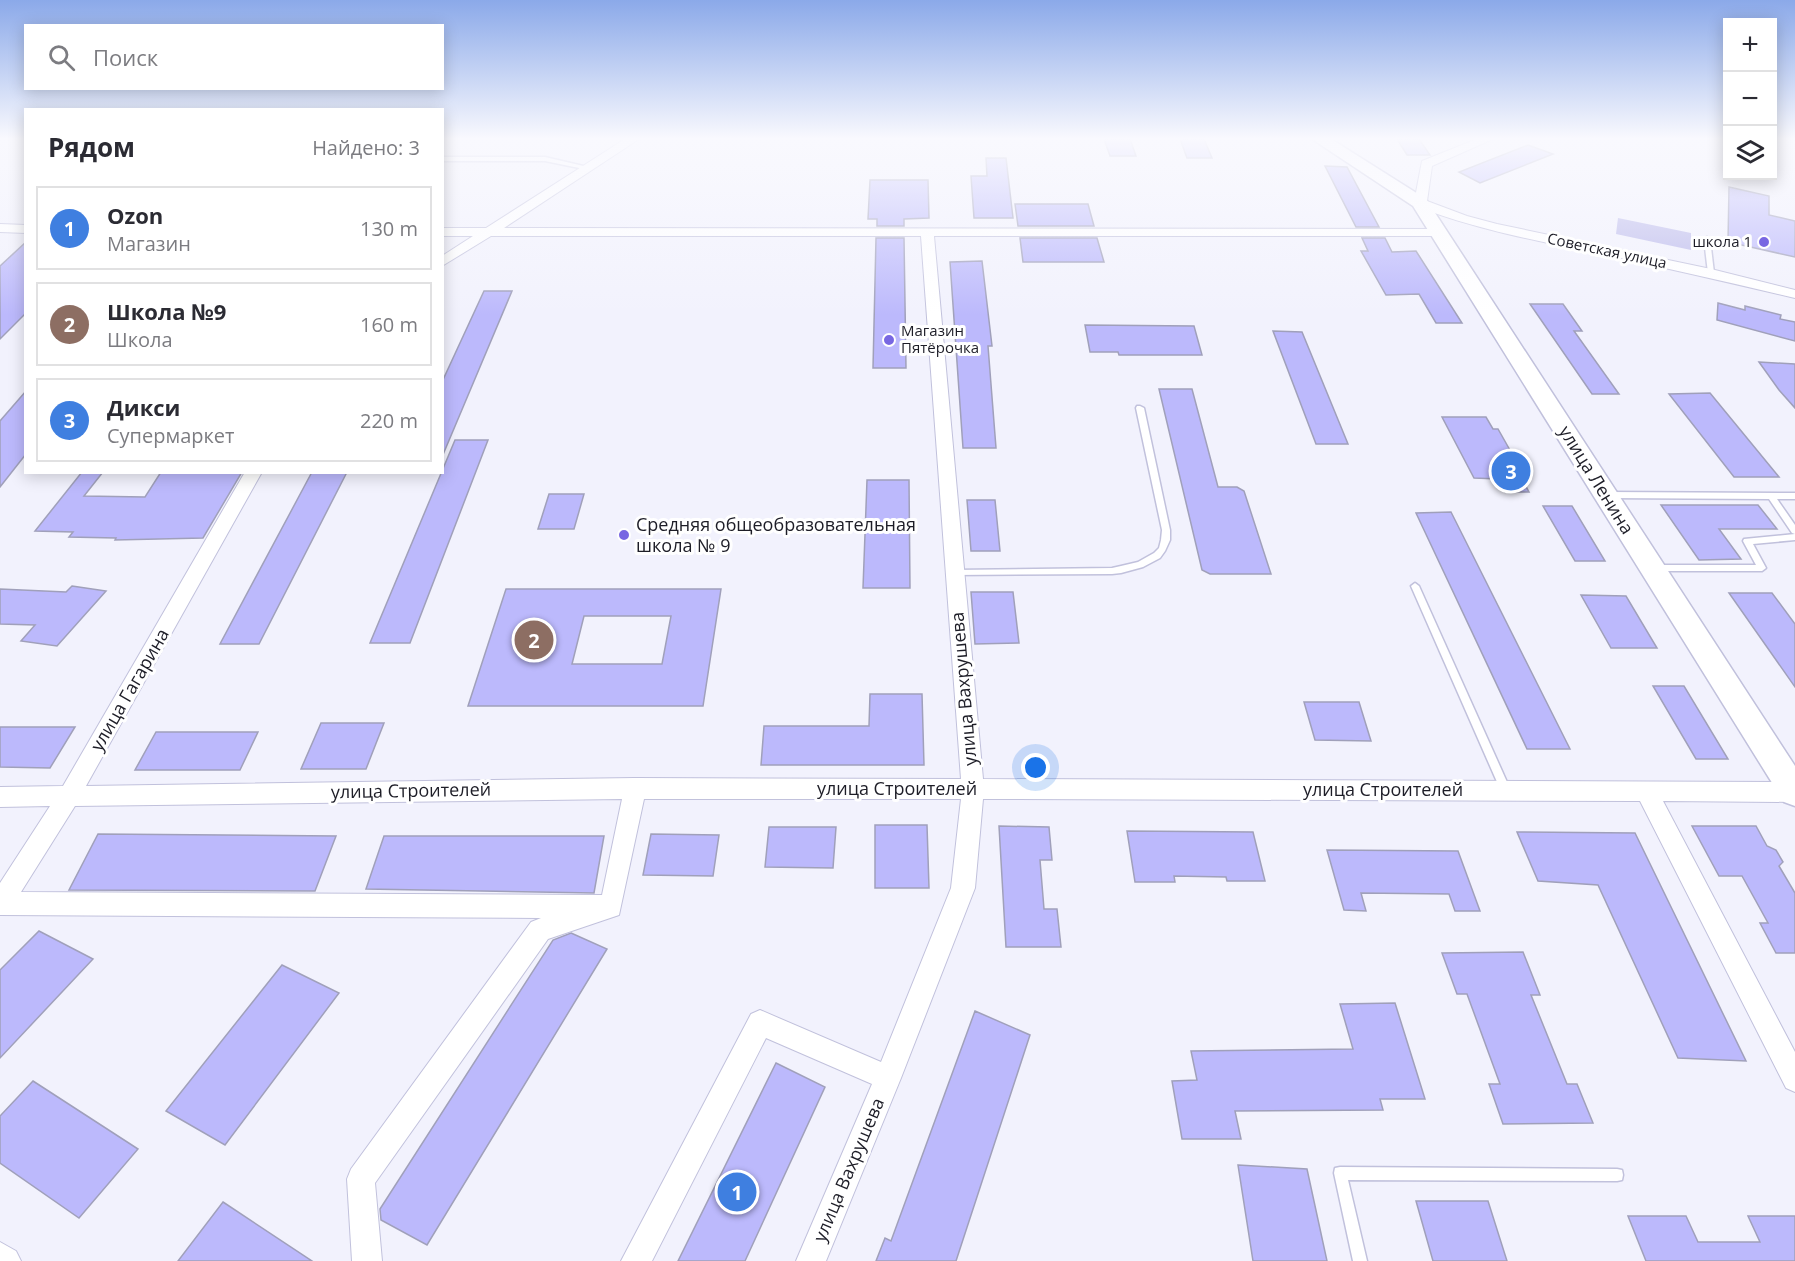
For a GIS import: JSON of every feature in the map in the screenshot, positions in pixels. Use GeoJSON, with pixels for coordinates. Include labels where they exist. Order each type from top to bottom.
{"type":"FeatureCollection","features":[{"type":"Feature","properties":{"kind":"main road","name":"улица Ленина"},"geometry":{"type":"LineString","coordinates":[[1412,198],[1420,203],[1795,792]]}},
{"type":"Feature","properties":{"kind":"street"},"geometry":{"type":"LineString","coordinates":[[444,261],[541,198]]}},
{"type":"Feature","properties":{"kind":"street"},"geometry":{"type":"LineString","coordinates":[[1420,203],[1421,198]]}},
{"type":"Feature","properties":{"kind":"street","name":"Советская улица"},"geometry":{"type":"LineString","coordinates":[[1420,203],[1488,225],[1711,273],[1795,294]]}},
{"type":"Feature","properties":{"kind":"street"},"geometry":{"type":"LineString","coordinates":[[0,228],[24,229]]}},
{"type":"Feature","properties":{"kind":"street"},"geometry":{"type":"LineString","coordinates":[[444,232],[1437,232]]}},
{"type":"Feature","properties":{"kind":"street","name":"улица Вахрушева"},"geometry":{"type":"LineString","coordinates":[[812,1261],[963,888],[973,789],[927,232]]}},
{"type":"Feature","properties":{"kind":"street","name":"улица Гагарина"},"geometry":{"type":"LineString","coordinates":[[0,903],[69,796],[253,474]]}},
{"type":"Feature","properties":{"kind":"street"},"geometry":{"type":"LineString","coordinates":[[611,907],[635,788]]}},
{"type":"Feature","properties":{"kind":"street","name":"улица Строителей"},"geometry":{"type":"LineString","coordinates":[[0,797],[635,788],[1795,792]]}},
{"type":"Feature","properties":{"kind":"street"},"geometry":{"type":"LineString","coordinates":[[1646,791],[1795,1079]]}},
{"type":"Feature","properties":{"kind":"street"},"geometry":{"type":"LineString","coordinates":[[0,903],[611,907]]}},
{"type":"Feature","properties":{"kind":"street"},"geometry":{"type":"LineString","coordinates":[[367,1261],[361,1179],[540,930],[611,907]]}},
{"type":"Feature","properties":{"kind":"street"},"geometry":{"type":"LineString","coordinates":[[636,1261],[760,1023],[888,1078]]}},
{"type":"Feature","properties":{"kind":"street"},"geometry":{"type":"LineString","coordinates":[[0,1257],[6,1261]]}},
{"type":"Feature","properties":{"kind":"lane"},"geometry":{"type":"LineString","coordinates":[[1707,239],[1711,273]]}},
{"type":"Feature","properties":{"kind":"lane"},"geometry":{"type":"LineString","coordinates":[[955,573],[1112,571],[1136,567],[1153,560],[1163,549],[1167,539],[1140,408]]}},
{"type":"Feature","properties":{"kind":"lane"},"geometry":{"type":"LineString","coordinates":[[1607,495],[1795,496]]}},
{"type":"Feature","properties":{"kind":"lane"},"geometry":{"type":"LineString","coordinates":[[1771,496],[1795,531]]}},
{"type":"Feature","properties":{"kind":"lane"},"geometry":{"type":"LineString","coordinates":[[1651,568],[1762,568],[1747,541],[1795,537]]}},
{"type":"Feature","properties":{"kind":"lane"},"geometry":{"type":"LineString","coordinates":[[1415,586],[1506,791]]}},
{"type":"Feature","properties":{"kind":"lane"},"geometry":{"type":"LineString","coordinates":[[1360,1261],[1340,1173],[1617,1175]]}},
{"type":"Feature","properties":{"kind":"shaded area"},"geometry":{"type":"Polygon","coordinates":[[[1618,218],[1691,233],[1691,250],[1616,234],[1618,218]]]}},
{"type":"Feature","properties":{"kind":"building"},"geometry":{"type":"Polygon","coordinates":[[[869,198],[928,198],[929,218],[904,219],[904,226],[877,226],[877,219],[868,219],[869,198]]]}},
{"type":"Feature","properties":{"kind":"building"},"geometry":{"type":"Polygon","coordinates":[[[973,198],[1011,198],[1013,218],[974,218],[973,198]]]}},
{"type":"Feature","properties":{"kind":"building"},"geometry":{"type":"Polygon","coordinates":[[[1341,198],[1363,198],[1379,227],[1356,227],[1341,198]]]}},
{"type":"Feature","properties":{"kind":"building"},"geometry":{"type":"Polygon","coordinates":[[[1729,198],[1769,198],[1769,215],[1795,221],[1795,257],[1728,242],[1729,198]]]}},
{"type":"Feature","properties":{"kind":"building"},"geometry":{"type":"Polygon","coordinates":[[[1015,204],[1088,204],[1094,226],[1018,226],[1015,204]]]}},
{"type":"Feature","properties":{"kind":"building"},"geometry":{"type":"Polygon","coordinates":[[[876,238],[904,238],[906,368],[873,368],[876,238]]]}},
{"type":"Feature","properties":{"kind":"building"},"geometry":{"type":"Polygon","coordinates":[[[1020,238],[1097,238],[1104,262],[1023,262],[1020,238]]]}},
{"type":"Feature","properties":{"kind":"building"},"geometry":{"type":"Polygon","coordinates":[[[1362,238],[1385,238],[1392,252],[1416,251],[1462,323],[1436,323],[1419,294],[1386,295],[1361,251],[1368,251],[1362,238]]]}},
{"type":"Feature","properties":{"kind":"building"},"geometry":{"type":"Polygon","coordinates":[[[24,244],[24,315],[0,339],[0,266],[24,244]]]}},
{"type":"Feature","properties":{"kind":"building"},"geometry":{"type":"Polygon","coordinates":[[[982,261],[992,346],[988,346],[996,448],[963,448],[950,262],[982,261]]]}},
{"type":"Feature","properties":{"kind":"building"},"geometry":{"type":"Polygon","coordinates":[[[484,291],[512,291],[444,452],[444,378],[484,291]]]}},
{"type":"Feature","properties":{"kind":"building"},"geometry":{"type":"Polygon","coordinates":[[[1718,303],[1745,310],[1745,306],[1781,315],[1780,319],[1795,322],[1795,341],[1717,320],[1718,303]]]}},
{"type":"Feature","properties":{"kind":"building"},"geometry":{"type":"Polygon","coordinates":[[[1530,304],[1563,304],[1582,331],[1574,331],[1619,394],[1592,394],[1530,304]]]}},
{"type":"Feature","properties":{"kind":"building"},"geometry":{"type":"Polygon","coordinates":[[[1085,325],[1194,326],[1202,355],[1119,355],[1118,352],[1090,352],[1085,325]]]}},
{"type":"Feature","properties":{"kind":"building"},"geometry":{"type":"Polygon","coordinates":[[[1273,331],[1302,332],[1348,444],[1316,444],[1273,331]]]}},
{"type":"Feature","properties":{"kind":"building"},"geometry":{"type":"Polygon","coordinates":[[[1759,362],[1795,364],[1795,408],[1779,390],[1759,362]]]}},
{"type":"Feature","properties":{"kind":"building"},"geometry":{"type":"Polygon","coordinates":[[[1159,389],[1192,389],[1218,487],[1237,487],[1244,491],[1271,574],[1210,574],[1202,570],[1159,389]]]}},
{"type":"Feature","properties":{"kind":"building"},"geometry":{"type":"Polygon","coordinates":[[[24,393],[24,457],[0,487],[0,421],[24,393]]]}},
{"type":"Feature","properties":{"kind":"building"},"geometry":{"type":"Polygon","coordinates":[[[1710,393],[1779,477],[1734,477],[1669,394],[1710,393]]]}},
{"type":"Feature","properties":{"kind":"building"},"geometry":{"type":"Polygon","coordinates":[[[1442,417],[1486,417],[1493,429],[1498,429],[1511,452],[1507,452],[1529,492],[1505,492],[1498,479],[1474,478],[1442,417]]]}},
{"type":"Feature","properties":{"kind":"building"},"geometry":{"type":"Polygon","coordinates":[[[455,440],[488,440],[410,643],[370,643],[441,474],[444,474],[444,466],[455,440]]]}},
{"type":"Feature","properties":{"kind":"building"},"geometry":{"type":"Polygon","coordinates":[[[80,474],[101,474],[84,496],[145,497],[160,474],[241,474],[203,538],[115,540],[116,538],[69,537],[73,532],[35,531],[80,474]]]}},
{"type":"Feature","properties":{"kind":"building"},"geometry":{"type":"Polygon","coordinates":[[[311,474],[346,474],[259,644],[220,644],[311,474]]]}},
{"type":"Feature","properties":{"kind":"building"},"geometry":{"type":"Polygon","coordinates":[[[867,480],[909,480],[910,588],[863,588],[867,480]]]}},
{"type":"Feature","properties":{"kind":"building"},"geometry":{"type":"Polygon","coordinates":[[[549,494],[584,494],[574,529],[538,529],[549,494]]]}},
{"type":"Feature","properties":{"kind":"building"},"geometry":{"type":"Polygon","coordinates":[[[967,500],[995,500],[1000,551],[971,551],[967,500]]]}},
{"type":"Feature","properties":{"kind":"building"},"geometry":{"type":"Polygon","coordinates":[[[1661,505],[1758,505],[1777,529],[1719,529],[1741,559],[1699,560],[1661,505]]]}},
{"type":"Feature","properties":{"kind":"building"},"geometry":{"type":"Polygon","coordinates":[[[1543,506],[1572,506],[1605,561],[1575,561],[1543,506]]]}},
{"type":"Feature","properties":{"kind":"building"},"geometry":{"type":"Polygon","coordinates":[[[1451,512],[1570,749],[1527,749],[1416,513],[1451,512]]]}},
{"type":"Feature","properties":{"kind":"building"},"geometry":{"type":"Polygon","coordinates":[[[72,586],[106,591],[57,646],[21,641],[35,625],[0,624],[0,589],[66,592],[72,586]]]}},
{"type":"Feature","properties":{"kind":"building"},"geometry":{"type":"Polygon","coordinates":[[[506,589],[721,589],[703,706],[468,706],[506,589]],[[584,616],[572,664],[662,664],[671,616],[584,616]]]}},
{"type":"Feature","properties":{"kind":"building"},"geometry":{"type":"Polygon","coordinates":[[[971,592],[1013,592],[1019,643],[975,644],[971,592]]]}},
{"type":"Feature","properties":{"kind":"building"},"geometry":{"type":"Polygon","coordinates":[[[1729,593],[1772,593],[1795,624],[1795,687],[1729,593]]]}},
{"type":"Feature","properties":{"kind":"building"},"geometry":{"type":"Polygon","coordinates":[[[1581,595],[1626,596],[1657,648],[1611,648],[1581,595]]]}},
{"type":"Feature","properties":{"kind":"building"},"geometry":{"type":"Polygon","coordinates":[[[1653,686],[1684,686],[1728,759],[1696,759],[1653,686]]]}},
{"type":"Feature","properties":{"kind":"building"},"geometry":{"type":"Polygon","coordinates":[[[870,694],[922,694],[924,765],[761,765],[764,726],[869,726],[870,694]]]}},
{"type":"Feature","properties":{"kind":"building"},"geometry":{"type":"Polygon","coordinates":[[[1304,702],[1359,702],[1371,741],[1315,740],[1304,702]]]}},
{"type":"Feature","properties":{"kind":"building"},"geometry":{"type":"Polygon","coordinates":[[[321,723],[384,723],[366,769],[301,769],[321,723]]]}},
{"type":"Feature","properties":{"kind":"building"},"geometry":{"type":"Polygon","coordinates":[[[0,727],[75,727],[50,768],[0,767],[0,727]]]}},
{"type":"Feature","properties":{"kind":"building"},"geometry":{"type":"Polygon","coordinates":[[[156,732],[258,732],[240,770],[135,770],[156,732]]]}},
{"type":"Feature","properties":{"kind":"building"},"geometry":{"type":"Polygon","coordinates":[[[875,825],[927,825],[929,888],[875,888],[875,825]]]}},
{"type":"Feature","properties":{"kind":"building"},"geometry":{"type":"Polygon","coordinates":[[[999,826],[1049,827],[1052,860],[1040,860],[1044,909],[1057,909],[1061,947],[1006,947],[999,826]]]}},
{"type":"Feature","properties":{"kind":"building"},"geometry":{"type":"Polygon","coordinates":[[[1692,826],[1756,826],[1767,846],[1776,850],[1783,862],[1779,866],[1795,893],[1795,953],[1776,953],[1760,923],[1768,923],[1742,876],[1719,876],[1692,826]]]}},
{"type":"Feature","properties":{"kind":"building"},"geometry":{"type":"Polygon","coordinates":[[[769,827],[836,827],[833,868],[765,867],[769,827]]]}},
{"type":"Feature","properties":{"kind":"building"},"geometry":{"type":"Polygon","coordinates":[[[1127,831],[1253,832],[1265,881],[1227,881],[1226,877],[1174,876],[1175,882],[1135,882],[1127,831]]]}},
{"type":"Feature","properties":{"kind":"building"},"geometry":{"type":"Polygon","coordinates":[[[1517,832],[1635,833],[1746,1061],[1678,1058],[1598,885],[1538,881],[1517,832]]]}},
{"type":"Feature","properties":{"kind":"building"},"geometry":{"type":"Polygon","coordinates":[[[98,834],[336,836],[315,891],[69,890],[98,834]]]}},
{"type":"Feature","properties":{"kind":"building"},"geometry":{"type":"Polygon","coordinates":[[[651,834],[719,835],[713,876],[643,875],[651,834]]]}},
{"type":"Feature","properties":{"kind":"building"},"geometry":{"type":"Polygon","coordinates":[[[384,836],[604,836],[594,893],[366,889],[384,836]]]}},
{"type":"Feature","properties":{"kind":"building"},"geometry":{"type":"Polygon","coordinates":[[[1327,850],[1458,851],[1480,911],[1455,911],[1449,894],[1361,893],[1366,911],[1344,910],[1327,850]]]}},
{"type":"Feature","properties":{"kind":"building"},"geometry":{"type":"Polygon","coordinates":[[[39,931],[93,959],[0,1058],[0,970],[39,931]]]}},
{"type":"Feature","properties":{"kind":"building"},"geometry":{"type":"Polygon","coordinates":[[[571,933],[607,949],[427,1245],[381,1220],[380,1209],[553,940],[571,933]]]}},
{"type":"Feature","properties":{"kind":"building"},"geometry":{"type":"Polygon","coordinates":[[[1523,952],[1540,995],[1531,995],[1567,1084],[1577,1084],[1593,1123],[1503,1124],[1489,1084],[1500,1084],[1467,994],[1457,994],[1442,953],[1523,952]]]}},
{"type":"Feature","properties":{"kind":"building"},"geometry":{"type":"Polygon","coordinates":[[[282,965],[339,993],[225,1145],[166,1111],[282,965]]]}},
{"type":"Feature","properties":{"kind":"building"},"geometry":{"type":"Polygon","coordinates":[[[1395,1003],[1425,1099],[1380,1099],[1383,1110],[1235,1111],[1241,1139],[1182,1139],[1172,1081],[1197,1080],[1191,1051],[1353,1049],[1340,1004],[1395,1003]]]}},
{"type":"Feature","properties":{"kind":"building"},"geometry":{"type":"Polygon","coordinates":[[[975,1011],[1030,1035],[956,1261],[876,1261],[885,1238],[891,1241],[975,1011]]]}},
{"type":"Feature","properties":{"kind":"building"},"geometry":{"type":"Polygon","coordinates":[[[776,1063],[825,1087],[745,1261],[678,1261],[776,1063]]]}},
{"type":"Feature","properties":{"kind":"building"},"geometry":{"type":"Polygon","coordinates":[[[33,1081],[138,1149],[79,1218],[0,1163],[0,1116],[33,1081]]]}},
{"type":"Feature","properties":{"kind":"building"},"geometry":{"type":"Polygon","coordinates":[[[1238,1165],[1307,1169],[1327,1261],[1253,1261],[1238,1165]]]}},
{"type":"Feature","properties":{"kind":"building"},"geometry":{"type":"Polygon","coordinates":[[[1416,1201],[1488,1201],[1507,1261],[1433,1261],[1416,1201]]]}},
{"type":"Feature","properties":{"kind":"building"},"geometry":{"type":"Polygon","coordinates":[[[223,1202],[312,1261],[178,1261],[223,1202]]]}},
{"type":"Feature","properties":{"kind":"building"},"geometry":{"type":"Polygon","coordinates":[[[1628,1216],[1686,1216],[1698,1242],[1760,1242],[1748,1216],[1795,1216],[1795,1261],[1646,1261],[1628,1216]]]}},
{"type":"Feature","properties":{"kind":"place","name":"школа 1"},"geometry":{"type":"Point","coordinates":[1764,242]}},
{"type":"Feature","properties":{"kind":"place","name":"Магазин Пятёрочка"},"geometry":{"type":"Point","coordinates":[889,340]}},
{"type":"Feature","properties":{"kind":"place","name":"Дикси"},"geometry":{"type":"Point","coordinates":[1511,471]}},
{"type":"Feature","properties":{"kind":"place","name":"Средняя общеобразовательная школа № 9"},"geometry":{"type":"Point","coordinates":[624,535]}},
{"type":"Feature","properties":{"kind":"place","name":"Школа №9"},"geometry":{"type":"Point","coordinates":[534,640]}},
{"type":"Feature","properties":{"kind":"place","name":"Ozon"},"geometry":{"type":"Point","coordinates":[737,1192]}}]}
